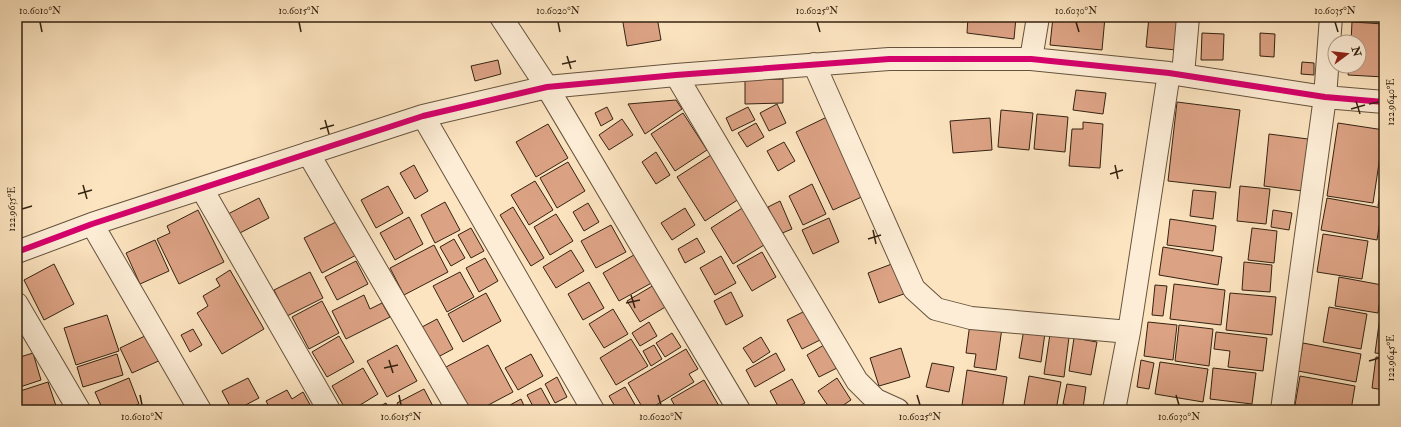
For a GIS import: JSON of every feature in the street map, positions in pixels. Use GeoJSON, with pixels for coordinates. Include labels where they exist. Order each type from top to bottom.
{"type":"FeatureCollection","features":[{"type":"Feature","properties":{"kind":"street"},"geometry":{"type":"LineString","coordinates":[[501,17],[547,87],[739,410]]}},
{"type":"Feature","properties":{"kind":"street"},"geometry":{"type":"LineString","coordinates":[[1031,58],[1038,17]]}},
{"type":"Feature","properties":{"kind":"street"},"geometry":{"type":"LineString","coordinates":[[1114,410],[1176,74],[1188,17]]}},
{"type":"Feature","properties":{"kind":"street"},"geometry":{"type":"LineString","coordinates":[[1282,410],[1325,97],[1331,17]]}},
{"type":"Feature","properties":{"kind":"street"},"geometry":{"type":"LineString","coordinates":[[17,252],[92,224],[423,116],[547,87],[676,75],[889,59],[1031,58],[1176,74],[1325,97],[1384,102]]}},
{"type":"Feature","properties":{"kind":"street"},"geometry":{"type":"LineString","coordinates":[[814,64],[914,289],[936,309],[971,318],[1129,332]]}},
{"type":"Feature","properties":{"kind":"street"},"geometry":{"type":"LineString","coordinates":[[676,75],[857,381],[876,400],[898,410]]}},
{"type":"Feature","properties":{"kind":"street"},"geometry":{"type":"LineString","coordinates":[[423,116],[592,410]]}},
{"type":"Feature","properties":{"kind":"street"},"geometry":{"type":"LineString","coordinates":[[308,153],[458,410]]}},
{"type":"Feature","properties":{"kind":"street"},"geometry":{"type":"LineString","coordinates":[[202,189],[329,410]]}},
{"type":"Feature","properties":{"kind":"street"},"geometry":{"type":"LineString","coordinates":[[92,224],[200,410]]}},
{"type":"Feature","properties":{"kind":"street"},"geometry":{"type":"LineString","coordinates":[[17,304],[79,410]]}},
{"type":"Feature","properties":{"kind":"building"},"geometry":{"type":"Polygon","coordinates":[[[622,17],[657,17],[661,40],[627,46],[622,17]]]}},
{"type":"Feature","properties":{"kind":"building"},"geometry":{"type":"Polygon","coordinates":[[[733,17],[760,17],[760,20],[733,21],[733,17]]]}},
{"type":"Feature","properties":{"kind":"building"},"geometry":{"type":"Polygon","coordinates":[[[927,17],[965,17],[964,22],[927,17]]]}},
{"type":"Feature","properties":{"kind":"building"},"geometry":{"type":"Polygon","coordinates":[[[968,17],[1016,17],[1014,39],[967,33],[968,17]]]}},
{"type":"Feature","properties":{"kind":"building"},"geometry":{"type":"Polygon","coordinates":[[[1053,17],[1105,17],[1102,50],[1050,45],[1053,17]]]}},
{"type":"Feature","properties":{"kind":"building"},"geometry":{"type":"Polygon","coordinates":[[[1149,17],[1180,17],[1176,50],[1146,47],[1149,17]]]}},
{"type":"Feature","properties":{"kind":"building"},"geometry":{"type":"Polygon","coordinates":[[[1352,22],[1384,24],[1384,77],[1348,75],[1367,74],[1367,34],[1351,34],[1352,22]]]}},
{"type":"Feature","properties":{"kind":"building"},"geometry":{"type":"Polygon","coordinates":[[[1202,33],[1224,34],[1223,60],[1201,60],[1202,33]]]}},
{"type":"Feature","properties":{"kind":"building"},"geometry":{"type":"Polygon","coordinates":[[[1260,33],[1275,34],[1274,57],[1260,56],[1260,33]]]}},
{"type":"Feature","properties":{"kind":"building"},"geometry":{"type":"Polygon","coordinates":[[[498,60],[501,74],[475,81],[471,66],[498,60]]]}},
{"type":"Feature","properties":{"kind":"building"},"geometry":{"type":"Polygon","coordinates":[[[1302,62],[1314,63],[1314,75],[1301,74],[1302,62]]]}},
{"type":"Feature","properties":{"kind":"building"},"geometry":{"type":"Polygon","coordinates":[[[783,79],[783,103],[745,104],[745,80],[783,79]]]}},
{"type":"Feature","properties":{"kind":"building"},"geometry":{"type":"Polygon","coordinates":[[[1076,90],[1106,93],[1103,114],[1073,110],[1076,90]]]}},
{"type":"Feature","properties":{"kind":"building"},"geometry":{"type":"Polygon","coordinates":[[[676,100],[682,109],[645,134],[628,104],[676,100]]]}},
{"type":"Feature","properties":{"kind":"building"},"geometry":{"type":"Polygon","coordinates":[[[1177,102],[1240,110],[1230,188],[1168,181],[1177,102]]]}},
{"type":"Feature","properties":{"kind":"building"},"geometry":{"type":"Polygon","coordinates":[[[777,104],[786,123],[769,131],[760,113],[777,104]]]}},
{"type":"Feature","properties":{"kind":"building"},"geometry":{"type":"Polygon","coordinates":[[[607,107],[613,119],[601,126],[595,113],[607,107]]]}},
{"type":"Feature","properties":{"kind":"building"},"geometry":{"type":"Polygon","coordinates":[[[748,107],[755,120],[732,131],[726,118],[748,107]]]}},
{"type":"Feature","properties":{"kind":"building"},"geometry":{"type":"Polygon","coordinates":[[[1001,110],[1033,113],[1029,150],[998,147],[1001,110]]]}},
{"type":"Feature","properties":{"kind":"building"},"geometry":{"type":"Polygon","coordinates":[[[683,113],[707,150],[675,171],[651,134],[683,113]]]}},
{"type":"Feature","properties":{"kind":"building"},"geometry":{"type":"Polygon","coordinates":[[[1037,114],[1068,117],[1065,152],[1034,149],[1037,114]]]}},
{"type":"Feature","properties":{"kind":"building"},"geometry":{"type":"Polygon","coordinates":[[[829,116],[866,195],[833,210],[796,132],[829,116]]]}},
{"type":"Feature","properties":{"kind":"building"},"geometry":{"type":"Polygon","coordinates":[[[990,118],[992,150],[953,153],[950,121],[990,118]]]}},
{"type":"Feature","properties":{"kind":"building"},"geometry":{"type":"Polygon","coordinates":[[[622,119],[633,135],[609,150],[599,135],[622,119]]]}},
{"type":"Feature","properties":{"kind":"building"},"geometry":{"type":"Polygon","coordinates":[[[1083,122],[1103,124],[1100,168],[1069,166],[1072,129],[1083,129],[1083,122]]]}},
{"type":"Feature","properties":{"kind":"building"},"geometry":{"type":"Polygon","coordinates":[[[756,123],[764,137],[747,147],[738,133],[756,123]]]}},
{"type":"Feature","properties":{"kind":"building"},"geometry":{"type":"Polygon","coordinates":[[[1338,123],[1384,130],[1373,203],[1327,196],[1338,123]]]}},
{"type":"Feature","properties":{"kind":"building"},"geometry":{"type":"Polygon","coordinates":[[[548,124],[568,158],[536,177],[516,142],[548,124]]]}},
{"type":"Feature","properties":{"kind":"building"},"geometry":{"type":"Polygon","coordinates":[[[1269,134],[1308,139],[1303,191],[1264,186],[1269,134]]]}},
{"type":"Feature","properties":{"kind":"building"},"geometry":{"type":"Polygon","coordinates":[[[784,142],[795,161],[778,171],[767,151],[784,142]]]}},
{"type":"Feature","properties":{"kind":"building"},"geometry":{"type":"Polygon","coordinates":[[[656,152],[670,175],[656,184],[642,162],[656,152]]]}},
{"type":"Feature","properties":{"kind":"building"},"geometry":{"type":"Polygon","coordinates":[[[711,155],[739,199],[705,221],[677,177],[711,155]]]}},
{"type":"Feature","properties":{"kind":"building"},"geometry":{"type":"Polygon","coordinates":[[[568,162],[585,191],[557,208],[540,178],[568,162]]]}},
{"type":"Feature","properties":{"kind":"building"},"geometry":{"type":"Polygon","coordinates":[[[414,165],[428,191],[415,199],[400,173],[414,165]]]}},
{"type":"Feature","properties":{"kind":"building"},"geometry":{"type":"Polygon","coordinates":[[[1384,169],[1384,207],[1378,206],[1384,169]]]}},
{"type":"Feature","properties":{"kind":"building"},"geometry":{"type":"Polygon","coordinates":[[[535,181],[553,210],[529,225],[511,195],[535,181]]]}},
{"type":"Feature","properties":{"kind":"building"},"geometry":{"type":"Polygon","coordinates":[[[812,184],[826,214],[803,225],[789,196],[812,184]]]}},
{"type":"Feature","properties":{"kind":"building"},"geometry":{"type":"Polygon","coordinates":[[[388,186],[403,213],[376,228],[361,200],[388,186]]]}},
{"type":"Feature","properties":{"kind":"building"},"geometry":{"type":"Polygon","coordinates":[[[1240,186],[1270,189],[1266,224],[1237,221],[1240,186]]]}},
{"type":"Feature","properties":{"kind":"building"},"geometry":{"type":"Polygon","coordinates":[[[1193,190],[1216,192],[1213,219],[1190,216],[1193,190]]]}},
{"type":"Feature","properties":{"kind":"building"},"geometry":{"type":"Polygon","coordinates":[[[259,198],[269,218],[236,235],[226,215],[259,198]]]}},
{"type":"Feature","properties":{"kind":"building"},"geometry":{"type":"Polygon","coordinates":[[[1327,198],[1382,208],[1377,240],[1321,230],[1327,198]]]}},
{"type":"Feature","properties":{"kind":"building"},"geometry":{"type":"Polygon","coordinates":[[[780,201],[792,229],[780,234],[768,207],[780,201]]]}},
{"type":"Feature","properties":{"kind":"building"},"geometry":{"type":"Polygon","coordinates":[[[445,202],[460,230],[435,243],[421,215],[445,202]]]}},
{"type":"Feature","properties":{"kind":"building"},"geometry":{"type":"Polygon","coordinates":[[[588,203],[599,222],[584,231],[573,212],[588,203]]]}},
{"type":"Feature","properties":{"kind":"building"},"geometry":{"type":"Polygon","coordinates":[[[747,205],[769,242],[733,264],[711,228],[747,205]]]}},
{"type":"Feature","properties":{"kind":"building"},"geometry":{"type":"Polygon","coordinates":[[[513,207],[544,258],[531,266],[500,215],[513,207]]]}},
{"type":"Feature","properties":{"kind":"building"},"geometry":{"type":"Polygon","coordinates":[[[685,208],[695,225],[672,240],[661,223],[685,208]]]}},
{"type":"Feature","properties":{"kind":"building"},"geometry":{"type":"Polygon","coordinates":[[[198,210],[224,262],[179,284],[157,239],[170,233],[167,226],[198,210]]]}},
{"type":"Feature","properties":{"kind":"building"},"geometry":{"type":"Polygon","coordinates":[[[1273,210],[1292,213],[1289,230],[1271,227],[1273,210]]]}},
{"type":"Feature","properties":{"kind":"building"},"geometry":{"type":"Polygon","coordinates":[[[556,214],[573,241],[550,255],[534,227],[556,214]]]}},
{"type":"Feature","properties":{"kind":"building"},"geometry":{"type":"Polygon","coordinates":[[[409,217],[423,244],[395,260],[380,233],[409,217]]]}},
{"type":"Feature","properties":{"kind":"building"},"geometry":{"type":"Polygon","coordinates":[[[829,218],[839,242],[813,254],[802,230],[829,218]]]}},
{"type":"Feature","properties":{"kind":"building"},"geometry":{"type":"Polygon","coordinates":[[[342,219],[360,253],[322,273],[304,238],[342,219]]]}},
{"type":"Feature","properties":{"kind":"building"},"geometry":{"type":"Polygon","coordinates":[[[1170,219],[1216,226],[1213,251],[1167,245],[1170,219]]]}},
{"type":"Feature","properties":{"kind":"building"},"geometry":{"type":"Polygon","coordinates":[[[611,225],[626,252],[596,268],[581,241],[611,225]]]}},
{"type":"Feature","properties":{"kind":"building"},"geometry":{"type":"Polygon","coordinates":[[[471,228],[484,251],[471,258],[458,235],[471,228]]]}},
{"type":"Feature","properties":{"kind":"building"},"geometry":{"type":"Polygon","coordinates":[[[1252,228],[1277,231],[1274,263],[1248,260],[1252,228]]]}},
{"type":"Feature","properties":{"kind":"building"},"geometry":{"type":"Polygon","coordinates":[[[1323,234],[1368,241],[1362,279],[1317,272],[1323,234]]]}},
{"type":"Feature","properties":{"kind":"building"},"geometry":{"type":"Polygon","coordinates":[[[697,238],[705,252],[685,263],[678,249],[697,238]]]}},
{"type":"Feature","properties":{"kind":"building"},"geometry":{"type":"Polygon","coordinates":[[[454,239],[465,258],[451,266],[440,247],[454,239]]]}},
{"type":"Feature","properties":{"kind":"building"},"geometry":{"type":"Polygon","coordinates":[[[155,240],[169,271],[140,284],[126,253],[155,240]]]}},
{"type":"Feature","properties":{"kind":"building"},"geometry":{"type":"Polygon","coordinates":[[[434,245],[448,272],[404,295],[390,268],[434,245]]]}},
{"type":"Feature","properties":{"kind":"building"},"geometry":{"type":"Polygon","coordinates":[[[1163,247],[1222,257],[1218,285],[1159,275],[1163,247]]]}},
{"type":"Feature","properties":{"kind":"building"},"geometry":{"type":"Polygon","coordinates":[[[571,250],[584,271],[556,288],[543,267],[571,250]]]}},
{"type":"Feature","properties":{"kind":"building"},"geometry":{"type":"Polygon","coordinates":[[[639,252],[655,281],[619,301],[603,273],[639,252]]]}},
{"type":"Feature","properties":{"kind":"building"},"geometry":{"type":"Polygon","coordinates":[[[762,252],[776,277],[752,291],[737,266],[762,252]]]}},
{"type":"Feature","properties":{"kind":"building"},"geometry":{"type":"Polygon","coordinates":[[[721,256],[736,283],[715,295],[700,268],[721,256]]]}},
{"type":"Feature","properties":{"kind":"building"},"geometry":{"type":"Polygon","coordinates":[[[485,258],[498,281],[479,292],[466,268],[485,258]]]}},
{"type":"Feature","properties":{"kind":"building"},"geometry":{"type":"Polygon","coordinates":[[[356,261],[368,284],[337,300],[325,277],[356,261]]]}},
{"type":"Feature","properties":{"kind":"building"},"geometry":{"type":"Polygon","coordinates":[[[897,262],[909,292],[879,303],[868,273],[897,262]]]}},
{"type":"Feature","properties":{"kind":"building"},"geometry":{"type":"Polygon","coordinates":[[[1244,262],[1272,265],[1270,292],[1242,290],[1244,262]]]}},
{"type":"Feature","properties":{"kind":"building"},"geometry":{"type":"Polygon","coordinates":[[[54,264],[74,304],[44,320],[24,280],[54,264]]]}},
{"type":"Feature","properties":{"kind":"building"},"geometry":{"type":"Polygon","coordinates":[[[230,270],[264,329],[222,354],[197,313],[208,306],[203,296],[220,286],[216,279],[230,270]]]}},
{"type":"Feature","properties":{"kind":"building"},"geometry":{"type":"Polygon","coordinates":[[[310,272],[323,298],[287,316],[274,290],[310,272]]]}},
{"type":"Feature","properties":{"kind":"building"},"geometry":{"type":"Polygon","coordinates":[[[460,272],[474,297],[447,312],[433,286],[460,272]]]}},
{"type":"Feature","properties":{"kind":"building"},"geometry":{"type":"Polygon","coordinates":[[[1339,277],[1382,285],[1378,313],[1335,306],[1339,277]]]}},
{"type":"Feature","properties":{"kind":"building"},"geometry":{"type":"Polygon","coordinates":[[[589,282],[604,308],[583,320],[568,294],[589,282]]]}},
{"type":"Feature","properties":{"kind":"building"},"geometry":{"type":"Polygon","coordinates":[[[1174,284],[1225,290],[1221,325],[1170,319],[1174,284]]]}},
{"type":"Feature","properties":{"kind":"building"},"geometry":{"type":"Polygon","coordinates":[[[654,285],[667,306],[640,322],[627,301],[654,285]]]}},
{"type":"Feature","properties":{"kind":"building"},"geometry":{"type":"Polygon","coordinates":[[[1155,285],[1167,286],[1163,316],[1152,315],[1155,285]]]}},
{"type":"Feature","properties":{"kind":"building"},"geometry":{"type":"Polygon","coordinates":[[[731,292],[743,316],[726,325],[714,301],[731,292]]]}},
{"type":"Feature","properties":{"kind":"building"},"geometry":{"type":"Polygon","coordinates":[[[486,293],[501,321],[463,342],[448,314],[486,293]]]}},
{"type":"Feature","properties":{"kind":"building"},"geometry":{"type":"Polygon","coordinates":[[[1230,293],[1276,297],[1272,335],[1226,330],[1230,293]]]}},
{"type":"Feature","properties":{"kind":"building"},"geometry":{"type":"Polygon","coordinates":[[[364,295],[370,309],[382,303],[390,317],[346,339],[332,311],[364,295]]]}},
{"type":"Feature","properties":{"kind":"building"},"geometry":{"type":"Polygon","coordinates":[[[322,301],[339,333],[309,349],[292,317],[322,301]]]}},
{"type":"Feature","properties":{"kind":"building"},"geometry":{"type":"Polygon","coordinates":[[[1329,307],[1367,314],[1361,349],[1323,342],[1329,307]]]}},
{"type":"Feature","properties":{"kind":"building"},"geometry":{"type":"Polygon","coordinates":[[[613,309],[628,334],[604,348],[589,324],[613,309]]]}},
{"type":"Feature","properties":{"kind":"building"},"geometry":{"type":"Polygon","coordinates":[[[807,310],[822,339],[802,349],[787,320],[807,310]]]}},
{"type":"Feature","properties":{"kind":"building"},"geometry":{"type":"Polygon","coordinates":[[[107,315],[119,351],[76,365],[64,328],[107,315]]]}},
{"type":"Feature","properties":{"kind":"building"},"geometry":{"type":"Polygon","coordinates":[[[1380,317],[1384,318],[1384,354],[1375,353],[1380,317]]]}},
{"type":"Feature","properties":{"kind":"building"},"geometry":{"type":"Polygon","coordinates":[[[437,319],[453,349],[438,357],[422,327],[437,319]]]}},
{"type":"Feature","properties":{"kind":"building"},"geometry":{"type":"Polygon","coordinates":[[[649,322],[657,336],[640,346],[632,333],[649,322]]]}},
{"type":"Feature","properties":{"kind":"building"},"geometry":{"type":"Polygon","coordinates":[[[1148,322],[1177,325],[1173,360],[1144,356],[1148,322]]]}},
{"type":"Feature","properties":{"kind":"building"},"geometry":{"type":"Polygon","coordinates":[[[970,323],[1002,328],[996,370],[974,367],[976,354],[966,353],[970,323]]]}},
{"type":"Feature","properties":{"kind":"building"},"geometry":{"type":"Polygon","coordinates":[[[1179,325],[1213,329],[1209,366],[1175,361],[1179,325]]]}},
{"type":"Feature","properties":{"kind":"building"},"geometry":{"type":"Polygon","coordinates":[[[193,329],[202,345],[190,352],[181,335],[193,329]]]}},
{"type":"Feature","properties":{"kind":"building"},"geometry":{"type":"Polygon","coordinates":[[[1024,329],[1045,333],[1041,362],[1019,358],[1024,329]]]}},
{"type":"Feature","properties":{"kind":"building"},"geometry":{"type":"Polygon","coordinates":[[[1216,332],[1267,338],[1263,371],[1228,367],[1230,351],[1214,349],[1216,332]]]}},
{"type":"Feature","properties":{"kind":"building"},"geometry":{"type":"Polygon","coordinates":[[[151,333],[163,359],[132,373],[120,348],[151,333]]]}},
{"type":"Feature","properties":{"kind":"building"},"geometry":{"type":"Polygon","coordinates":[[[672,333],[681,347],[665,357],[656,343],[672,333]]]}},
{"type":"Feature","properties":{"kind":"building"},"geometry":{"type":"Polygon","coordinates":[[[1050,334],[1069,337],[1064,377],[1044,374],[1050,334]]]}},
{"type":"Feature","properties":{"kind":"building"},"geometry":{"type":"Polygon","coordinates":[[[339,336],[354,362],[327,377],[312,352],[339,336]]]}},
{"type":"Feature","properties":{"kind":"building"},"geometry":{"type":"Polygon","coordinates":[[[761,337],[770,352],[753,363],[743,348],[761,337]]]}},
{"type":"Feature","properties":{"kind":"building"},"geometry":{"type":"Polygon","coordinates":[[[1074,338],[1097,342],[1091,375],[1069,371],[1074,338]]]}},
{"type":"Feature","properties":{"kind":"building"},"geometry":{"type":"Polygon","coordinates":[[[631,339],[648,366],[616,385],[600,358],[631,339]]]}},
{"type":"Feature","properties":{"kind":"building"},"geometry":{"type":"Polygon","coordinates":[[[1303,343],[1361,354],[1356,382],[1298,371],[1303,343]]]}},
{"type":"Feature","properties":{"kind":"building"},"geometry":{"type":"Polygon","coordinates":[[[397,345],[417,381],[387,397],[367,361],[397,345]]]}},
{"type":"Feature","properties":{"kind":"building"},"geometry":{"type":"Polygon","coordinates":[[[488,345],[513,392],[479,410],[469,410],[446,367],[488,345]]]}},
{"type":"Feature","properties":{"kind":"building"},"geometry":{"type":"Polygon","coordinates":[[[654,345],[662,359],[651,366],[643,351],[654,345]]]}},
{"type":"Feature","properties":{"kind":"building"},"geometry":{"type":"Polygon","coordinates":[[[824,345],[837,368],[819,377],[807,355],[824,345]]]}},
{"type":"Feature","properties":{"kind":"building"},"geometry":{"type":"Polygon","coordinates":[[[901,348],[910,377],[879,386],[870,358],[901,348]]]}},
{"type":"Feature","properties":{"kind":"building"},"geometry":{"type":"Polygon","coordinates":[[[686,349],[698,369],[689,374],[694,382],[648,410],[644,410],[628,383],[686,349]]]}},
{"type":"Feature","properties":{"kind":"building"},"geometry":{"type":"Polygon","coordinates":[[[33,353],[41,380],[17,388],[17,358],[33,353]]]}},
{"type":"Feature","properties":{"kind":"building"},"geometry":{"type":"Polygon","coordinates":[[[776,353],[785,370],[755,387],[746,370],[776,353]]]}},
{"type":"Feature","properties":{"kind":"building"},"geometry":{"type":"Polygon","coordinates":[[[117,354],[123,375],[83,387],[77,367],[117,354]]]}},
{"type":"Feature","properties":{"kind":"building"},"geometry":{"type":"Polygon","coordinates":[[[531,354],[543,376],[518,390],[505,368],[531,354]]]}},
{"type":"Feature","properties":{"kind":"building"},"geometry":{"type":"Polygon","coordinates":[[[1376,357],[1384,358],[1384,390],[1372,388],[1376,357]]]}},
{"type":"Feature","properties":{"kind":"building"},"geometry":{"type":"Polygon","coordinates":[[[1141,360],[1154,363],[1149,389],[1137,387],[1141,360]]]}},
{"type":"Feature","properties":{"kind":"building"},"geometry":{"type":"Polygon","coordinates":[[[1160,362],[1208,369],[1203,402],[1155,394],[1160,362]]]}},
{"type":"Feature","properties":{"kind":"building"},"geometry":{"type":"Polygon","coordinates":[[[932,363],[954,367],[949,392],[926,387],[932,363]]]}},
{"type":"Feature","properties":{"kind":"building"},"geometry":{"type":"Polygon","coordinates":[[[363,368],[378,394],[352,410],[346,410],[332,386],[363,368]]]}},
{"type":"Feature","properties":{"kind":"building"},"geometry":{"type":"Polygon","coordinates":[[[1213,368],[1256,373],[1252,404],[1210,399],[1213,368]]]}},
{"type":"Feature","properties":{"kind":"building"},"geometry":{"type":"Polygon","coordinates":[[[967,370],[1007,377],[1002,410],[962,405],[967,370]]]}},
{"type":"Feature","properties":{"kind":"building"},"geometry":{"type":"Polygon","coordinates":[[[1029,376],[1061,382],[1056,410],[1024,405],[1029,376]]]}},
{"type":"Feature","properties":{"kind":"building"},"geometry":{"type":"Polygon","coordinates":[[[1300,376],[1355,386],[1351,410],[1323,410],[1295,405],[1300,376]]]}},
{"type":"Feature","properties":{"kind":"building"},"geometry":{"type":"Polygon","coordinates":[[[557,377],[567,397],[555,403],[545,384],[557,377]]]}},
{"type":"Feature","properties":{"kind":"building"},"geometry":{"type":"Polygon","coordinates":[[[129,378],[139,404],[124,410],[103,410],[95,392],[129,378]]]}},
{"type":"Feature","properties":{"kind":"building"},"geometry":{"type":"Polygon","coordinates":[[[248,378],[259,398],[236,410],[232,410],[222,391],[248,378]]]}},
{"type":"Feature","properties":{"kind":"building"},"geometry":{"type":"Polygon","coordinates":[[[837,378],[851,400],[836,410],[831,410],[818,391],[837,378]]]}},
{"type":"Feature","properties":{"kind":"building"},"geometry":{"type":"Polygon","coordinates":[[[792,379],[805,403],[791,410],[780,410],[770,391],[792,379]]]}},
{"type":"Feature","properties":{"kind":"building"},"geometry":{"type":"Polygon","coordinates":[[[704,380],[719,406],[711,410],[677,410],[671,399],[704,380]]]}},
{"type":"Feature","properties":{"kind":"building"},"geometry":{"type":"Polygon","coordinates":[[[48,382],[57,409],[17,410],[17,392],[48,382]]]}},
{"type":"Feature","properties":{"kind":"building"},"geometry":{"type":"Polygon","coordinates":[[[1067,384],[1086,387],[1083,408],[1063,404],[1067,384]]]}},
{"type":"Feature","properties":{"kind":"building"},"geometry":{"type":"Polygon","coordinates":[[[625,387],[638,410],[617,410],[609,396],[625,387]]]}},
{"type":"Feature","properties":{"kind":"building"},"geometry":{"type":"Polygon","coordinates":[[[541,388],[553,410],[535,410],[527,395],[541,388]]]}},
{"type":"Feature","properties":{"kind":"building"},"geometry":{"type":"Polygon","coordinates":[[[424,389],[435,410],[400,410],[397,403],[424,389]]]}},
{"type":"Feature","properties":{"kind":"building"},"geometry":{"type":"Polygon","coordinates":[[[287,390],[292,399],[303,392],[313,410],[271,410],[266,401],[287,390]]]}},
{"type":"Feature","properties":{"kind":"building"},"geometry":{"type":"Polygon","coordinates":[[[521,399],[526,410],[501,410],[521,399]]]}},
{"type":"Feature","properties":{"kind":"building"},"geometry":{"type":"Polygon","coordinates":[[[386,403],[389,410],[372,410],[386,403]]]}},
{"type":"Feature","properties":{"kind":"building"},"geometry":{"type":"Polygon","coordinates":[[[263,405],[266,410],[253,410],[263,405]]]}},
{"type":"Feature","properties":{"kind":"building"},"geometry":{"type":"Polygon","coordinates":[[[1152,407],[1195,409],[1195,410],[1152,410],[1152,407]]]}},
{"type":"Feature","properties":{"kind":"building"},"geometry":{"type":"Polygon","coordinates":[[[1216,407],[1249,409],[1249,410],[1215,410],[1216,407]]]}},
{"type":"Feature","properties":{"kind":"cycle path"},"geometry":{"type":"LineString","coordinates":[[17,252],[92,224],[423,116],[547,87],[676,75],[889,59],[1031,59],[1169,73],[1325,97],[1384,102]]}}]}
